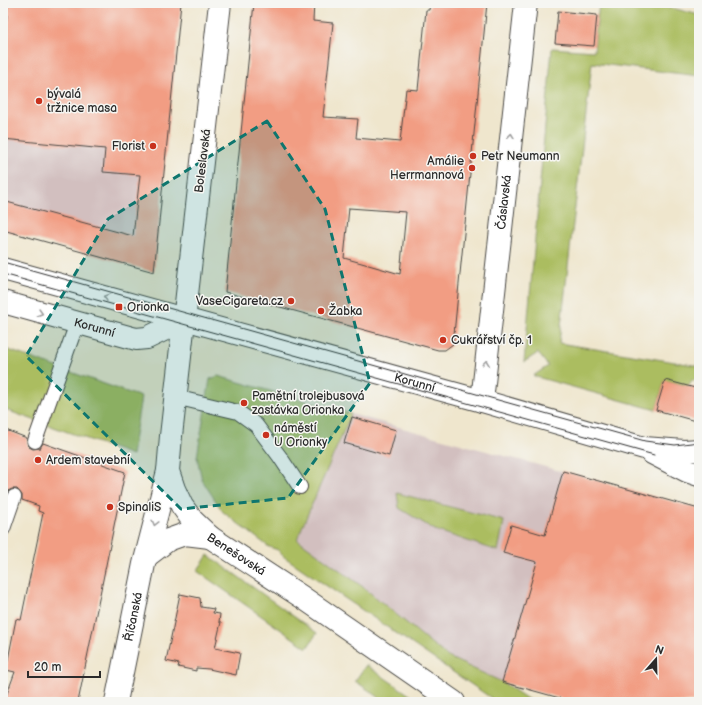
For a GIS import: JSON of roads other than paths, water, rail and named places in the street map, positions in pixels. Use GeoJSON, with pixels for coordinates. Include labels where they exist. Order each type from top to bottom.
{"type":"FeatureCollection","features":[{"type":"Feature","properties":{"kind":"street","name":"Boleslavská"},"geometry":{"type":"LineString","coordinates":[[184,320],[220,3]]}},
{"type":"Feature","properties":{"kind":"street","name":"Čáslavská"},"geometry":{"type":"LineString","coordinates":[[482,401],[526,3]]}},
{"type":"Feature","properties":{"kind":"street","name":"Korunní"},"geometry":{"type":"LineString","coordinates":[[3,269],[482,401],[649,452],[687,471],[699,475]]}},
{"type":"Feature","properties":{"kind":"street","name":"Korunní"},"geometry":{"type":"LineString","coordinates":[[3,302],[136,340],[147,338],[184,320]]}},
{"type":"Feature","properties":{"kind":"street","name":"Benešovská"},"geometry":{"type":"LineString","coordinates":[[184,320],[168,471],[182,506],[193,521],[210,537],[302,597],[454,702]]}},
{"type":"Feature","properties":{"kind":"street","name":"Korunní"},"geometry":{"type":"LineString","coordinates":[[649,452],[699,450]]}},
{"type":"Feature","properties":{"kind":"street","name":"Říčanská"},"geometry":{"type":"LineString","coordinates":[[116,702],[144,564],[168,471]]}},
{"type":"Feature","properties":{"kind":"street"},"geometry":{"type":"LineString","coordinates":[[147,556],[168,540],[185,534],[210,537]]}},
{"type":"Feature","properties":{"kind":"lane"},"geometry":{"type":"LineString","coordinates":[[35,441],[77,323]]}},
{"type":"Feature","properties":{"kind":"lane"},"geometry":{"type":"LineString","coordinates":[[175,397],[238,412],[256,425],[300,487]]}},
{"type":"Feature","properties":{"kind":"lane"},"geometry":{"type":"LineString","coordinates":[[649,452],[669,458],[699,458]]}},
{"type":"Feature","properties":{"kind":"lane"},"geometry":{"type":"LineString","coordinates":[[3,529],[14,497]]}},
{"type":"Feature","properties":{"kind":"tram line"},"geometry":{"type":"LineString","coordinates":[[3,262],[645,441],[675,445],[699,442]]}},
{"type":"Feature","properties":{"kind":"tram line"},"geometry":{"type":"LineString","coordinates":[[3,274],[654,455]]}},
{"type":"Feature","properties":{"kind":"place","name":"bývalá tržnice masa"},"geometry":{"type":"Point","coordinates":[39,101]}},
{"type":"Feature","properties":{"kind":"place","name":"Florist"},"geometry":{"type":"Point","coordinates":[153,146]}},
{"type":"Feature","properties":{"kind":"place","name":"Petr Neumann"},"geometry":{"type":"Point","coordinates":[473,156]}},
{"type":"Feature","properties":{"kind":"place","name":"Amálie Herrmannová"},"geometry":{"type":"Point","coordinates":[472,168]}},
{"type":"Feature","properties":{"kind":"place","name":"VaseCigareta.cz"},"geometry":{"type":"Point","coordinates":[291,301]}},
{"type":"Feature","properties":{"kind":"place","name":"Orionka"},"geometry":{"type":"Point","coordinates":[119,307]}},
{"type":"Feature","properties":{"kind":"place","name":"Žabka"},"geometry":{"type":"Point","coordinates":[321,311]}},
{"type":"Feature","properties":{"kind":"place","name":"Cukrářství čp. 1"},"geometry":{"type":"Point","coordinates":[443,340]}},
{"type":"Feature","properties":{"kind":"place","name":"Pamětní trolejbusová zastávka Orionka"},"geometry":{"type":"Point","coordinates":[244,403]}},
{"type":"Feature","properties":{"kind":"place","name":"náměstí U Orionky"},"geometry":{"type":"Point","coordinates":[266,435]}},
{"type":"Feature","properties":{"kind":"place","name":"Ardem stavební"},"geometry":{"type":"Point","coordinates":[38,460]}},
{"type":"Feature","properties":{"kind":"place","name":"SpinaliS"},"geometry":{"type":"Point","coordinates":[110,507]}}]}
